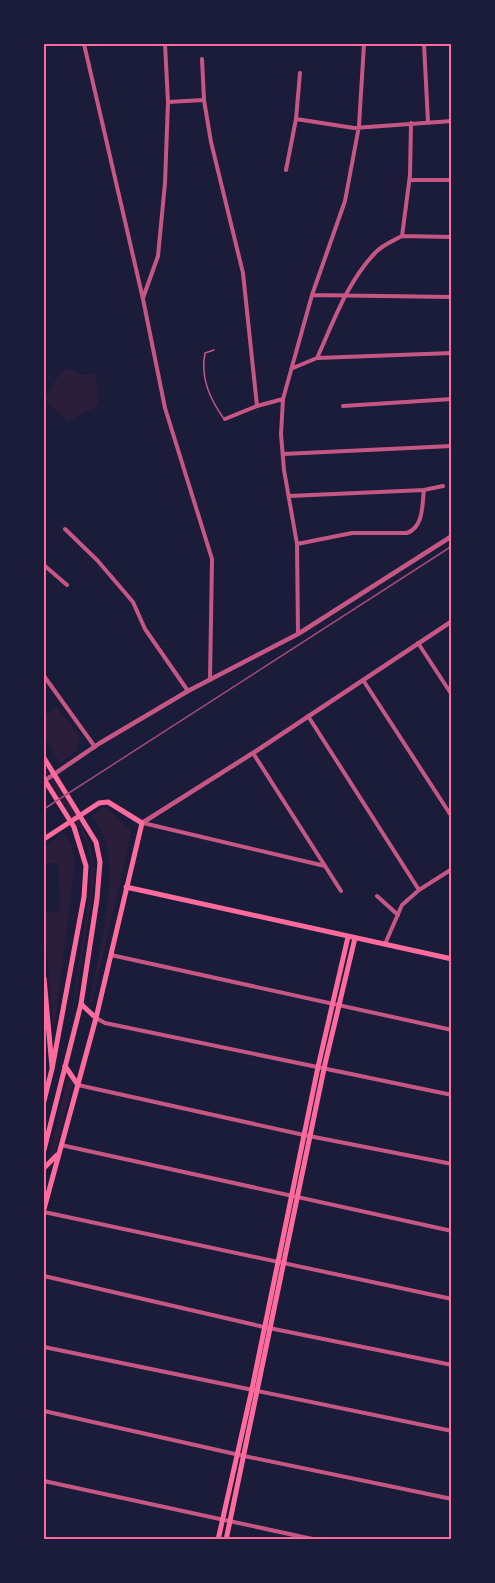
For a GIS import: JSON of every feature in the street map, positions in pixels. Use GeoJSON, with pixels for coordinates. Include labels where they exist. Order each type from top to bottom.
{"type":"FeatureCollection","features":[{"type":"Feature","properties":{"kind":"main road"},"geometry":{"type":"LineString","coordinates":[[44,758],[96,842],[100,862],[97,899],[81,1004],[44,1150]]}},
{"type":"Feature","properties":{"kind":"main road"},"geometry":{"type":"LineString","coordinates":[[44,780],[74,827],[86,866],[84,897],[58,1039],[44,1101]]}},
{"type":"Feature","properties":{"kind":"main road"},"geometry":{"type":"LineString","coordinates":[[44,839],[99,803],[108,802],[142,823],[96,1018],[60,1144],[44,1210]]}},
{"type":"Feature","properties":{"kind":"main road"},"geometry":{"type":"LineString","coordinates":[[126,887],[452,959]]}},
{"type":"Feature","properties":{"kind":"main road"},"geometry":{"type":"LineString","coordinates":[[226,1539],[244,1456],[264,1327],[281,1263],[332,1005],[348,937]]}},
{"type":"Feature","properties":{"kind":"main road"},"geometry":{"type":"LineString","coordinates":[[321,1068],[339,1007],[355,938]]}},
{"type":"Feature","properties":{"kind":"main road"},"geometry":{"type":"LineString","coordinates":[[44,978],[52,1069]]}},
{"type":"Feature","properties":{"kind":"main road"},"geometry":{"type":"LineString","coordinates":[[81,1004],[96,1018]]}},
{"type":"Feature","properties":{"kind":"main road"},"geometry":{"type":"LineString","coordinates":[[48,1035],[50,1040],[58,1039]]}},
{"type":"Feature","properties":{"kind":"main road"},"geometry":{"type":"LineString","coordinates":[[65,1066],[78,1085]]}},
{"type":"Feature","properties":{"kind":"main road"},"geometry":{"type":"LineString","coordinates":[[44,1168],[58,1154]]}},
{"type":"Feature","properties":{"kind":"main road"},"geometry":{"type":"LineString","coordinates":[[218,1539],[237,1454],[271,1329],[281,1263]]}},
{"type":"Feature","properties":{"kind":"street"},"geometry":{"type":"LineString","coordinates":[[84,44],[143,299],[165,408],[212,560],[210,680]]}},
{"type":"Feature","properties":{"kind":"street"},"geometry":{"type":"LineString","coordinates":[[143,299],[158,256],[165,183],[168,102],[165,44]]}},
{"type":"Feature","properties":{"kind":"street"},"geometry":{"type":"LineString","coordinates":[[298,634],[297,544],[281,434],[283,399],[312,295],[345,201],[359,126],[364,44]]}},
{"type":"Feature","properties":{"kind":"street"},"geometry":{"type":"LineString","coordinates":[[424,44],[428,122]]}},
{"type":"Feature","properties":{"kind":"street"},"geometry":{"type":"LineString","coordinates":[[202,59],[204,100],[217,171],[243,273],[257,406]]}},
{"type":"Feature","properties":{"kind":"street"},"geometry":{"type":"LineString","coordinates":[[286,170],[296,119],[300,73]]}},
{"type":"Feature","properties":{"kind":"street"},"geometry":{"type":"LineString","coordinates":[[168,102],[204,100]]}},
{"type":"Feature","properties":{"kind":"street"},"geometry":{"type":"LineString","coordinates":[[296,119],[354,128],[452,121]]}},
{"type":"Feature","properties":{"kind":"street"},"geometry":{"type":"LineString","coordinates":[[402,236],[410,180],[411,123]]}},
{"type":"Feature","properties":{"kind":"street"},"geometry":{"type":"LineString","coordinates":[[410,180],[452,180]]}},
{"type":"Feature","properties":{"kind":"street"},"geometry":{"type":"LineString","coordinates":[[317,358],[345,296],[375,252],[402,236],[452,237]]}},
{"type":"Feature","properties":{"kind":"street"},"geometry":{"type":"LineString","coordinates":[[312,295],[452,297]]}},
{"type":"Feature","properties":{"kind":"street"},"geometry":{"type":"LineString","coordinates":[[293,368],[317,358],[452,353]]}},
{"type":"Feature","properties":{"kind":"street"},"geometry":{"type":"LineString","coordinates":[[225,419],[257,406],[283,399]]}},
{"type":"Feature","properties":{"kind":"street"},"geometry":{"type":"LineString","coordinates":[[343,406],[452,399]]}},
{"type":"Feature","properties":{"kind":"street"},"geometry":{"type":"LineString","coordinates":[[283,454],[452,446]]}},
{"type":"Feature","properties":{"kind":"street"},"geometry":{"type":"LineString","coordinates":[[289,496],[424,490],[443,486]]}},
{"type":"Feature","properties":{"kind":"street"},"geometry":{"type":"LineString","coordinates":[[297,544],[352,533],[407,533],[413,531],[418,526],[424,490]]}},
{"type":"Feature","properties":{"kind":"street"},"geometry":{"type":"LineString","coordinates":[[65,529],[97,560],[133,602],[145,629],[188,692]]}},
{"type":"Feature","properties":{"kind":"street"},"geometry":{"type":"LineString","coordinates":[[44,780],[188,692],[298,634],[452,536]]}},
{"type":"Feature","properties":{"kind":"street"},"geometry":{"type":"LineString","coordinates":[[44,567],[67,585]]}},
{"type":"Feature","properties":{"kind":"street"},"geometry":{"type":"LineString","coordinates":[[142,823],[253,753],[452,621]]}},
{"type":"Feature","properties":{"kind":"street"},"geometry":{"type":"LineString","coordinates":[[418,642],[452,695]]}},
{"type":"Feature","properties":{"kind":"street"},"geometry":{"type":"LineString","coordinates":[[44,676],[95,747]]}},
{"type":"Feature","properties":{"kind":"street"},"geometry":{"type":"LineString","coordinates":[[363,680],[452,817]]}},
{"type":"Feature","properties":{"kind":"street"},"geometry":{"type":"LineString","coordinates":[[308,716],[419,890]]}},
{"type":"Feature","properties":{"kind":"street"},"geometry":{"type":"LineString","coordinates":[[253,753],[341,891]]}},
{"type":"Feature","properties":{"kind":"street"},"geometry":{"type":"LineString","coordinates":[[142,823],[325,866]]}},
{"type":"Feature","properties":{"kind":"street"},"geometry":{"type":"LineString","coordinates":[[385,945],[402,905],[419,890],[452,869]]}},
{"type":"Feature","properties":{"kind":"street"},"geometry":{"type":"LineString","coordinates":[[377,896],[398,915]]}},
{"type":"Feature","properties":{"kind":"street"},"geometry":{"type":"LineString","coordinates":[[110,955],[452,1030]]}},
{"type":"Feature","properties":{"kind":"street"},"geometry":{"type":"LineString","coordinates":[[96,1018],[105,1023],[452,1095]]}},
{"type":"Feature","properties":{"kind":"street"},"geometry":{"type":"LineString","coordinates":[[78,1085],[452,1164]]}},
{"type":"Feature","properties":{"kind":"street"},"geometry":{"type":"LineString","coordinates":[[60,1144],[452,1231]]}},
{"type":"Feature","properties":{"kind":"street"},"geometry":{"type":"LineString","coordinates":[[44,1210],[452,1299]]}},
{"type":"Feature","properties":{"kind":"street"},"geometry":{"type":"LineString","coordinates":[[44,1276],[271,1329],[452,1365]]}},
{"type":"Feature","properties":{"kind":"street"},"geometry":{"type":"LineString","coordinates":[[44,1347],[452,1431]]}},
{"type":"Feature","properties":{"kind":"street"},"geometry":{"type":"LineString","coordinates":[[44,1411],[244,1456],[452,1499]]}},
{"type":"Feature","properties":{"kind":"street"},"geometry":{"type":"LineString","coordinates":[[44,1481],[318,1539]]}},
{"type":"Feature","properties":{"kind":"lane"},"geometry":{"type":"LineString","coordinates":[[214,350],[205,353],[203,361],[205,382],[212,401],[225,419]]}},
{"type":"Feature","properties":{"kind":"shaded area"},"geometry":{"type":"Polygon","coordinates":[[[71,369],[82,375],[95,373],[99,405],[68,421],[44,399],[62,370],[71,369]]]}},
{"type":"Feature","properties":{"kind":"shaded area"},"geometry":{"type":"Polygon","coordinates":[[[57,707],[79,736],[77,750],[60,763],[44,737],[44,716],[57,707]]]}},
{"type":"Feature","properties":{"kind":"shaded area"},"geometry":{"type":"Polygon","coordinates":[[[44,766],[82,825],[93,857],[94,880],[91,903],[70,1020],[89,897],[91,863],[80,829],[44,771],[44,766]]]}},
{"type":"Feature","properties":{"kind":"shaded area"},"geometry":{"type":"Polygon","coordinates":[[[103,808],[108,809],[129,828],[131,835],[92,1003],[90,1002],[107,904],[109,865],[105,840],[92,815],[103,808]]]}},
{"type":"Feature","properties":{"kind":"shaded area"},"geometry":{"type":"Polygon","coordinates":[[[64,833],[72,847],[75,864],[55,1024],[53,1025],[44,918],[48,912],[60,911],[58,864],[44,863],[44,848],[64,833]]]}},
{"type":"Feature","properties":{"kind":"shaded area"},"geometry":{"type":"Polygon","coordinates":[[[68,1076],[73,1083],[55,1154],[48,1161],[68,1076]]]}},
{"type":"Feature","properties":{"kind":"railway"},"geometry":{"type":"LineString","coordinates":[[44,809],[452,546]]}}]}
